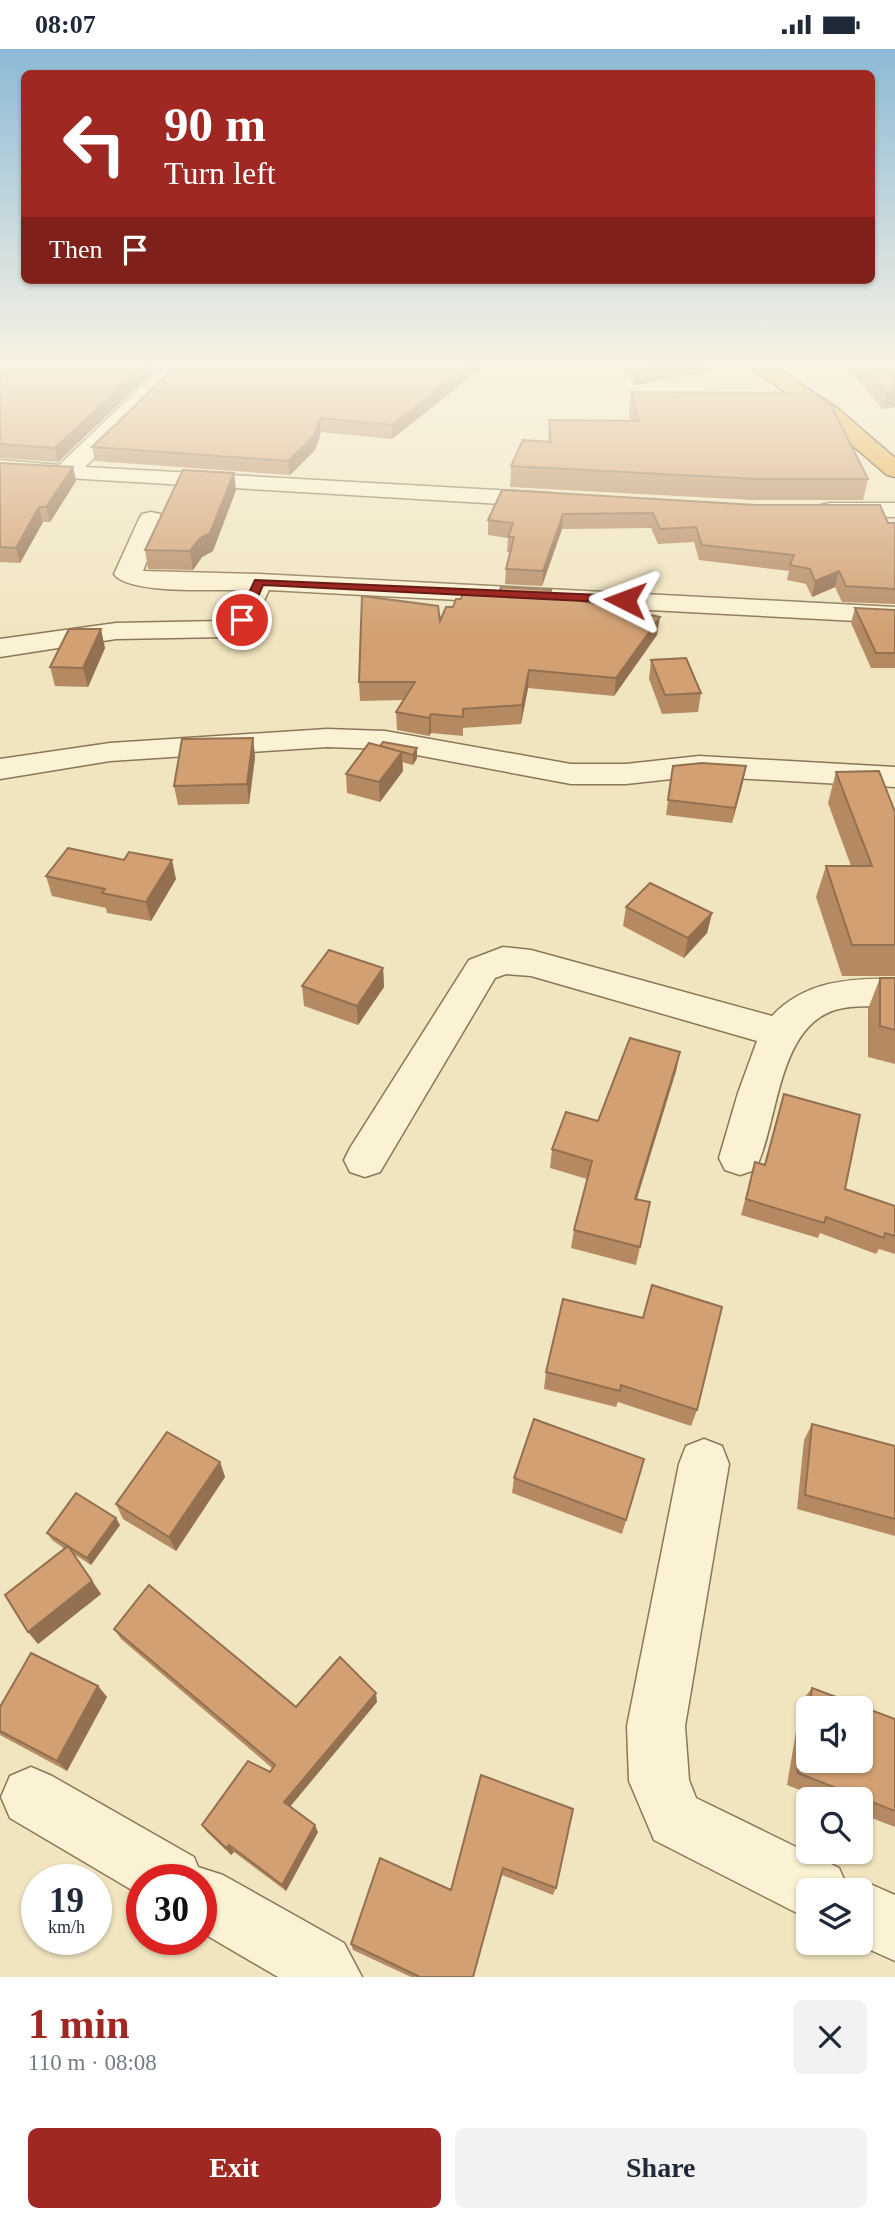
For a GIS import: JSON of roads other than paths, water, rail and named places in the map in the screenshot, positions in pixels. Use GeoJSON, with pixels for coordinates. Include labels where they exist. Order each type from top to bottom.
{"type":"FeatureCollection","features":[{"type":"Feature","properties":{"kind":"highway"},"geometry":{"type":"LineString","coordinates":[[875,453],[895,470]]}},
{"type":"Feature","properties":{"kind":"street"},"geometry":{"type":"LineString","coordinates":[[65,473],[86,453]]}},
{"type":"Feature","properties":{"kind":"street"},"geometry":{"type":"LineString","coordinates":[[0,467],[578,502]]}},
{"type":"Feature","properties":{"kind":"street"},"geometry":{"type":"LineString","coordinates":[[804,510],[895,510]]}},
{"type":"Feature","properties":{"kind":"street"},"geometry":{"type":"LineString","coordinates":[[151,519],[128,573],[139,579],[259,582],[895,615]]}},
{"type":"Feature","properties":{"kind":"street"},"geometry":{"type":"LineString","coordinates":[[0,648],[116,631],[227,629],[242,620],[259,582]]}},
{"type":"Feature","properties":{"kind":"street"},"geometry":{"type":"LineString","coordinates":[[0,769],[110,753],[327,738],[386,740],[445,748],[571,774],[626,774],[699,766],[895,777]]}},
{"type":"Feature","properties":{"kind":"street"},"geometry":{"type":"LineString","coordinates":[[365,1160],[481,969],[503,960],[531,963],[780,1033]]}},
{"type":"Feature","properties":{"kind":"street"},"geometry":{"type":"LineString","coordinates":[[740,1158],[758,1093],[780,1033],[797,1011],[828,995],[895,993]]}},
{"type":"Feature","properties":{"kind":"street"},"geometry":{"type":"LineString","coordinates":[[704,1464],[656,1726],[659,1781],[675,1819],[796,1880]]}},
{"type":"Feature","properties":{"kind":"street"},"geometry":{"type":"LineString","coordinates":[[31,1797],[146,1864]]}},
{"type":"Feature","properties":{"kind":"street"},"geometry":{"type":"LineString","coordinates":[[217,1905],[321,1965],[329,1977]]}},
{"type":"Feature","properties":{"kind":"street"},"geometry":{"type":"LineString","coordinates":[[873,1918],[895,1929]]}}]}
